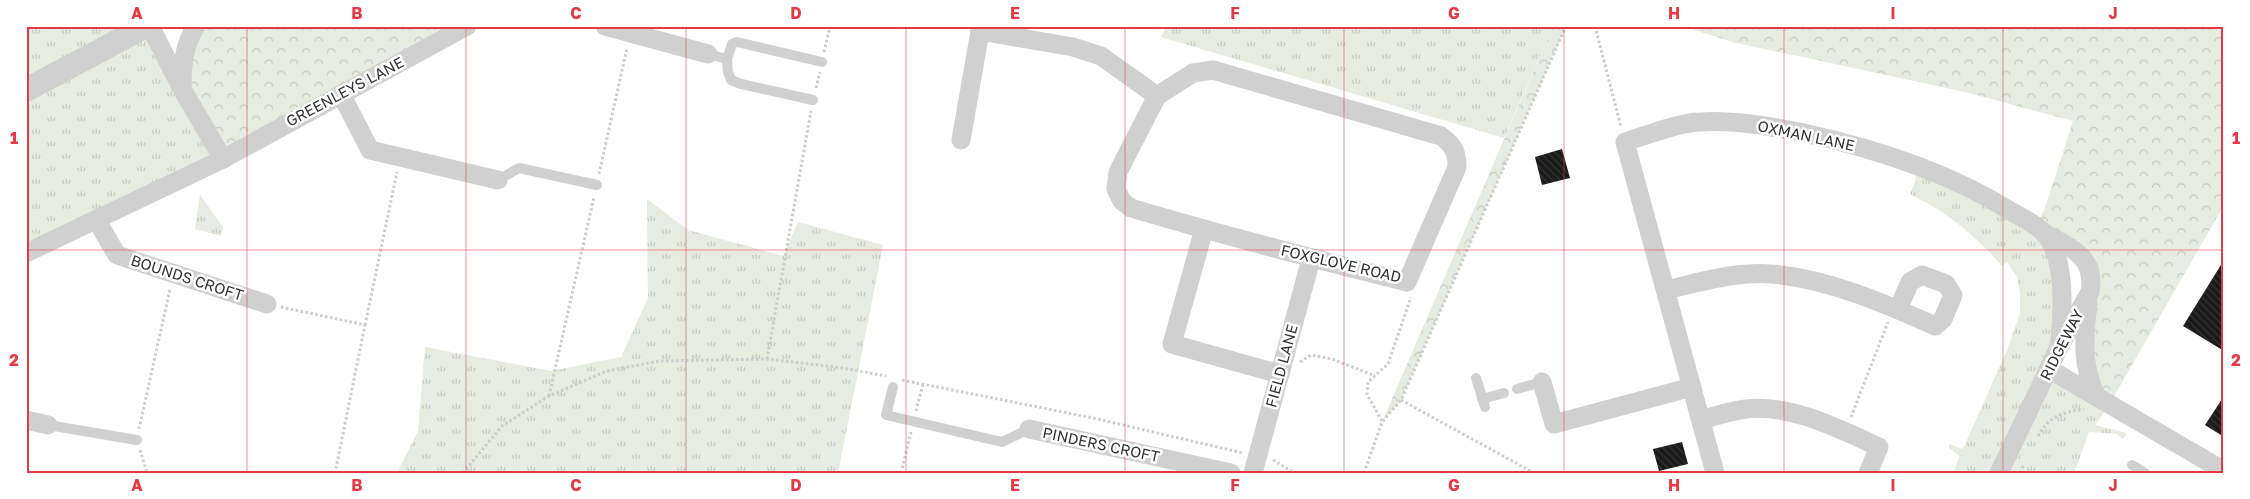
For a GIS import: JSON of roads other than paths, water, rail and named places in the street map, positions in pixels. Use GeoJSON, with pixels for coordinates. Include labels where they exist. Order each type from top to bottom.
{"type":"FeatureCollection","features":[{"type":"Feature","properties":{"kind":"street"},"geometry":{"type":"LineString","coordinates":[[26,90],[146,26]]}},
{"type":"Feature","properties":{"kind":"street"},"geometry":{"type":"LineString","coordinates":[[150,26],[182,89],[223,159]]}},
{"type":"Feature","properties":{"kind":"street"},"geometry":{"type":"LineString","coordinates":[[182,89],[182,65],[186,48],[196,26]]}},
{"type":"Feature","properties":{"kind":"street","name":"GREENLEYS LANE"},"geometry":{"type":"LineString","coordinates":[[26,253],[223,159],[467,26]]}},
{"type":"Feature","properties":{"kind":"street"},"geometry":{"type":"LineString","coordinates":[[605,26],[708,54]]}},
{"type":"Feature","properties":{"kind":"street"},"geometry":{"type":"LineString","coordinates":[[961,140],[980,29],[1073,47],[1101,56],[1157,96]]}},
{"type":"Feature","properties":{"kind":"street","name":"FOXGLOVE ROAD"},"geometry":{"type":"LineString","coordinates":[[1213,70],[1441,136],[1452,144],[1457,153],[1457,167],[1407,282],[1311,259],[1204,229],[1131,208],[1122,201],[1116,189],[1118,172],[1157,96],[1193,73],[1213,70]]}},
{"type":"Feature","properties":{"kind":"street"},"geometry":{"type":"LineString","coordinates":[[341,94],[370,150],[498,180]]}},
{"type":"Feature","properties":{"kind":"street","name":"OXMAN LANE"},"geometry":{"type":"LineString","coordinates":[[1666,290],[1625,142],[1697,122],[1763,125],[1840,141],[1918,164],[1991,198],[2044,233]]}},
{"type":"Feature","properties":{"kind":"street","name":"BOUNDS CROFT"},"geometry":{"type":"LineString","coordinates":[[96,221],[116,255],[267,304]]}},
{"type":"Feature","properties":{"kind":"street"},"geometry":{"type":"LineString","coordinates":[[1204,229],[1172,344],[1280,374]]}},
{"type":"Feature","properties":{"kind":"street"},"geometry":{"type":"LineString","coordinates":[[2044,233],[2053,248],[2060,276],[2062,305],[2059,347]]}},
{"type":"Feature","properties":{"kind":"street","name":"RIDGEWAY"},"geometry":{"type":"LineString","coordinates":[[2000,473],[2059,347],[2090,292],[2091,284],[2088,265],[2082,257],[2073,249],[2044,233]]}},
{"type":"Feature","properties":{"kind":"street","name":"FIELD LANE"},"geometry":{"type":"LineString","coordinates":[[1255,464],[1311,259]]}},
{"type":"Feature","properties":{"kind":"street"},"geometry":{"type":"LineString","coordinates":[[1715,473],[1666,290],[1727,276],[1771,274],[1824,283],[1896,309]]}},
{"type":"Feature","properties":{"kind":"street"},"geometry":{"type":"LineString","coordinates":[[2090,292],[2083,354],[2090,383],[2102,400]]}},
{"type":"Feature","properties":{"kind":"street"},"geometry":{"type":"LineString","coordinates":[[2049,369],[2224,471]]}},
{"type":"Feature","properties":{"kind":"street"},"geometry":{"type":"LineString","coordinates":[[1542,382],[1554,424],[1692,387]]}},
{"type":"Feature","properties":{"kind":"street"},"geometry":{"type":"LineString","coordinates":[[1701,420],[1747,409],[1788,412],[1845,432],[1879,447],[1868,473]]}},
{"type":"Feature","properties":{"kind":"street"},"geometry":{"type":"LineString","coordinates":[[26,420],[48,425]]}},
{"type":"Feature","properties":{"kind":"street","name":"PINDERS CROFT"},"geometry":{"type":"LineString","coordinates":[[1029,429],[1231,473]]}},
{"type":"Feature","properties":{"kind":"lane"},"geometry":{"type":"LineString","coordinates":[[814,100],[741,84],[731,80],[728,72],[727,58],[732,44],[737,42],[822,62]]}},
{"type":"Feature","properties":{"kind":"lane"},"geometry":{"type":"LineString","coordinates":[[708,54],[727,58]]}},
{"type":"Feature","properties":{"kind":"lane"},"geometry":{"type":"LineString","coordinates":[[498,180],[519,168],[597,185]]}},
{"type":"Feature","properties":{"kind":"lane"},"geometry":{"type":"LineString","coordinates":[[1476,378],[1484,403],[1504,392]]}},
{"type":"Feature","properties":{"kind":"lane"},"geometry":{"type":"LineString","coordinates":[[1517,389],[1542,382]]}},
{"type":"Feature","properties":{"kind":"lane"},"geometry":{"type":"LineString","coordinates":[[895,383],[886,415],[1002,442],[1029,429]]}},
{"type":"Feature","properties":{"kind":"lane"},"geometry":{"type":"LineString","coordinates":[[48,425],[137,440]]}},
{"type":"Feature","properties":{"kind":"lane"},"geometry":{"type":"LineString","coordinates":[[2132,465],[2145,473]]}}]}
